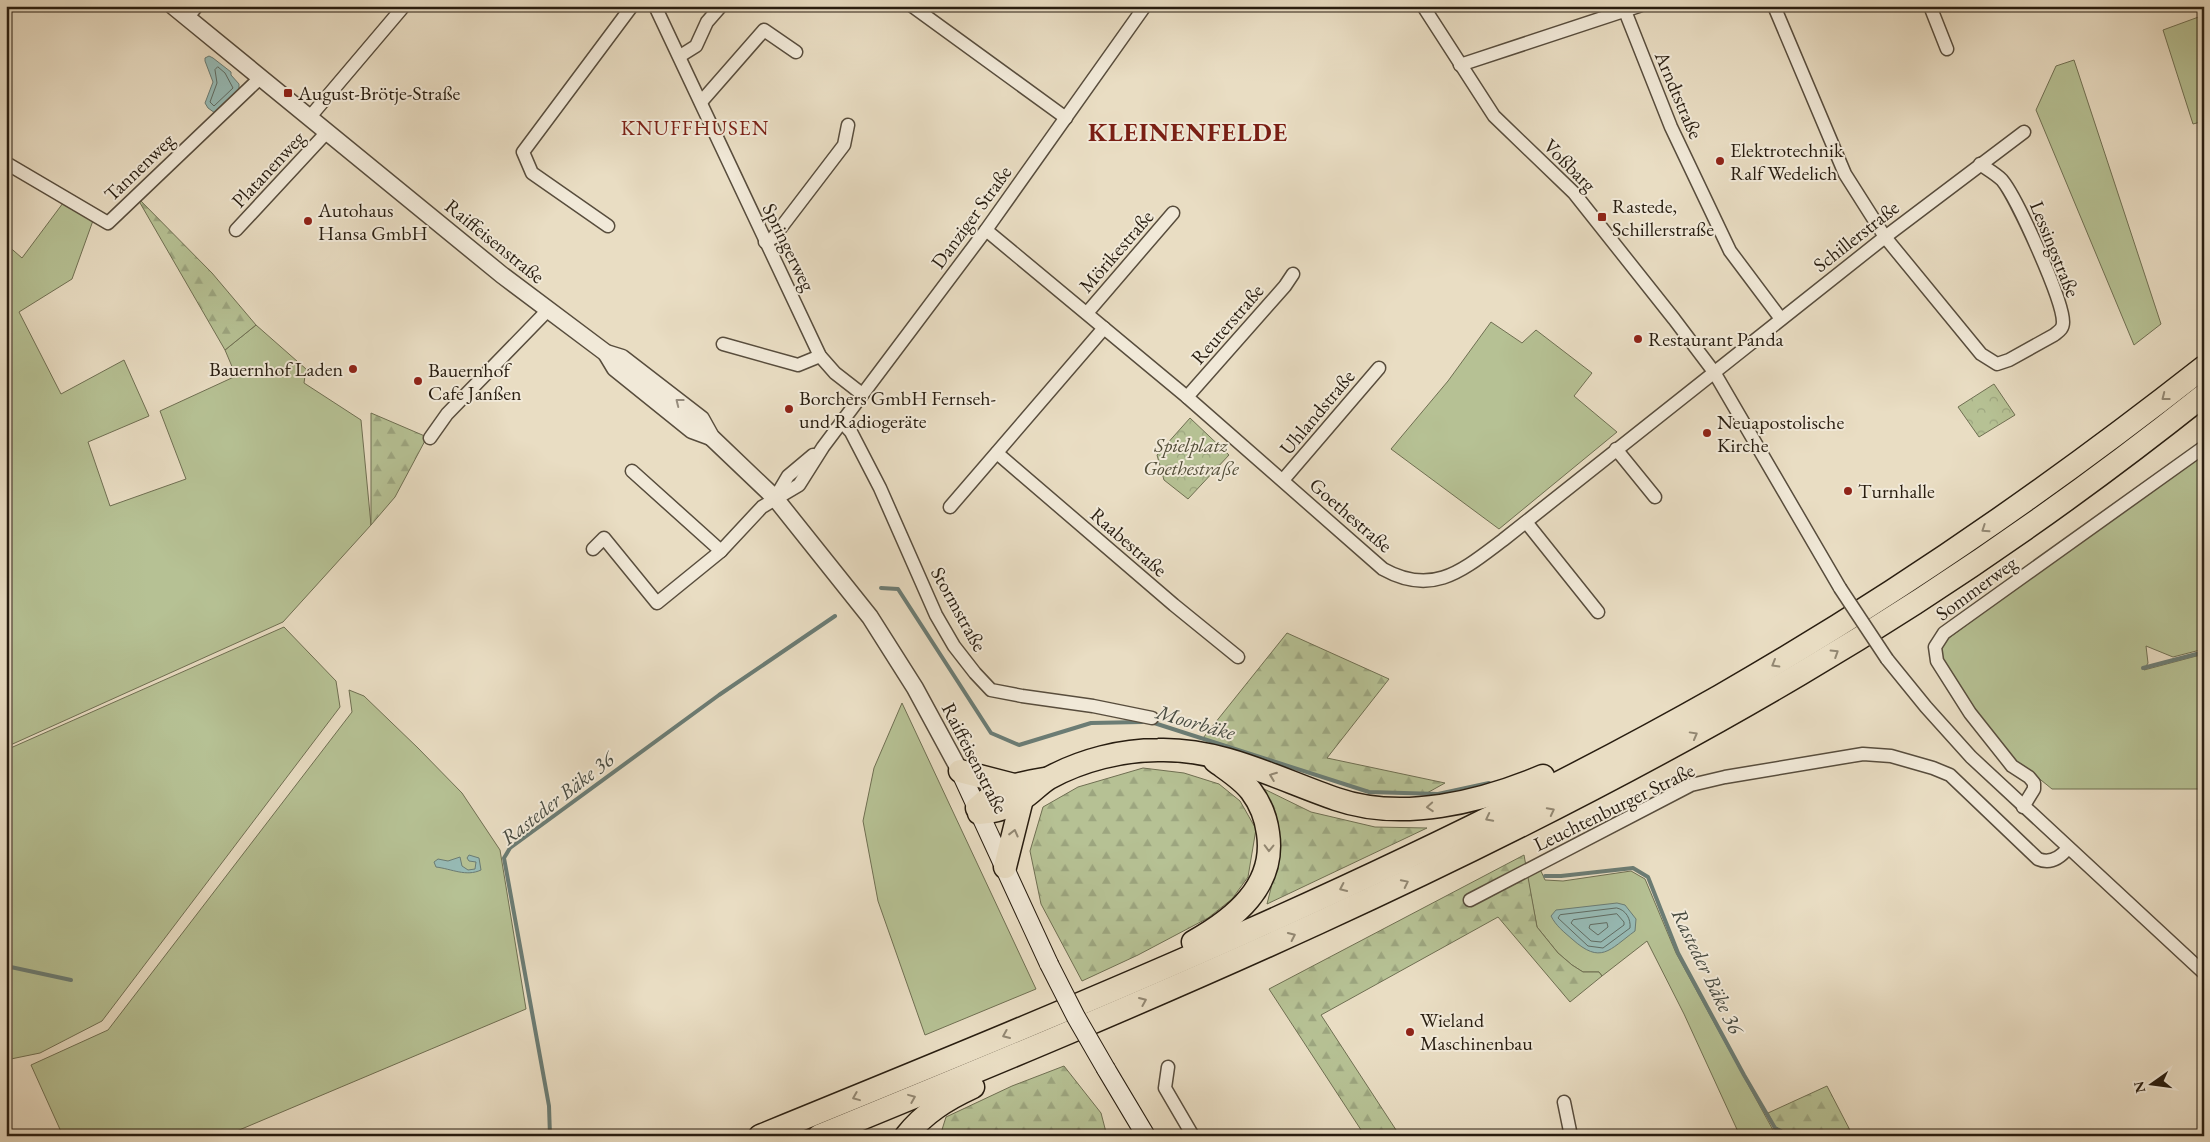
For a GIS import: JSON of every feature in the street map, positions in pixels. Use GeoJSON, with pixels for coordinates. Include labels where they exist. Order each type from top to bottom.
{"type":"FeatureCollection","features":[{"type":"Feature","properties":{"kind":"highway"},"geometry":{"type":"LineString","coordinates":[[760,1136],[1090,1000],[1266,923],[1456,834],[1588,768],[1718,697],[1891,592],[2018,507],[2204,367]]}},
{"type":"Feature","properties":{"kind":"highway"},"geometry":{"type":"LineString","coordinates":[[819,1136],[1098,1021],[1275,944],[1481,846],[1598,787],[1728,716],[1904,610],[2038,520],[2204,395]]}},
{"type":"Feature","properties":{"kind":"highway"},"geometry":{"type":"LineString","coordinates":[[978,810],[992,812],[1018,792],[1109,755],[1133,751],[1159,750],[1206,755],[1239,762],[1338,800],[1372,806],[1412,808],[1440,806],[1478,799],[1522,785],[1608,745],[1691,699],[1718,697]]}},
{"type":"Feature","properties":{"kind":"highway"},"geometry":{"type":"LineString","coordinates":[[1090,1000],[1109,980],[1183,947],[1230,919],[1245,904],[1264,874],[1269,858],[1269,841],[1267,823],[1261,808],[1251,790],[1206,755]]}},
{"type":"Feature","properties":{"kind":"highway"},"geometry":{"type":"LineString","coordinates":[[960,771],[1018,792]]}},
{"type":"Feature","properties":{"kind":"highway"},"geometry":{"type":"LineString","coordinates":[[1005,867],[1018,792]]}},
{"type":"Feature","properties":{"kind":"highway"},"geometry":{"type":"LineString","coordinates":[[906,1136],[916,1123],[934,1108],[956,1095],[1062,1046],[1098,1021]]}},
{"type":"Feature","properties":{"kind":"main road","name":"Raiffeisenstraße"},"geometry":{"type":"LineString","coordinates":[[960,771],[1076,1017],[1146,1136]]}},
{"type":"Feature","properties":{"kind":"street","name":"Raiffeisenstraße"},"geometry":{"type":"LineString","coordinates":[[173,6],[192,12],[260,78],[502,275],[606,353],[622,358],[701,419],[711,437],[775,498],[839,575],[876,625],[915,688],[960,771]]}},
{"type":"Feature","properties":{"kind":"street"},"geometry":{"type":"LineString","coordinates":[[309,118],[404,6]]}},
{"type":"Feature","properties":{"kind":"street"},"geometry":{"type":"LineString","coordinates":[[608,226],[532,173],[523,152],[632,6]]}},
{"type":"Feature","properties":{"kind":"street","name":"Springerweg"},"geometry":{"type":"LineString","coordinates":[[655,6],[702,102],[765,242],[820,356],[835,373],[862,394]]}},
{"type":"Feature","properties":{"kind":"street"},"geometry":{"type":"LineString","coordinates":[[680,56],[696,46],[707,22],[722,6]]}},
{"type":"Feature","properties":{"kind":"street"},"geometry":{"type":"LineString","coordinates":[[912,6],[1066,118]]}},
{"type":"Feature","properties":{"kind":"street","name":"Danziger Straße"},"geometry":{"type":"LineString","coordinates":[[593,549],[604,538],[657,603],[721,551],[762,508],[775,498],[799,485],[823,447],[986,230],[1144,6]]}},
{"type":"Feature","properties":{"kind":"street","name":"Voßbarg"},"geometry":{"type":"LineString","coordinates":[[1422,6],[1494,116],[1574,193],[1714,372]]}},
{"type":"Feature","properties":{"kind":"street"},"geometry":{"type":"LineString","coordinates":[[1460,66],[1639,6]]}},
{"type":"Feature","properties":{"kind":"street"},"geometry":{"type":"LineString","coordinates":[[1774,6],[1845,174],[1885,237]]}},
{"type":"Feature","properties":{"kind":"street"},"geometry":{"type":"LineString","coordinates":[[1930,6],[1946,49]]}},
{"type":"Feature","properties":{"kind":"street","name":"Arndtstraße"},"geometry":{"type":"LineString","coordinates":[[1625,11],[1671,127],[1730,251],[1781,319]]}},
{"type":"Feature","properties":{"kind":"street"},"geometry":{"type":"LineString","coordinates":[[702,102],[764,30],[796,52]]}},
{"type":"Feature","properties":{"kind":"street","name":"Tannenweg"},"geometry":{"type":"LineString","coordinates":[[6,163],[108,223],[260,78]]}},
{"type":"Feature","properties":{"kind":"street"},"geometry":{"type":"LineString","coordinates":[[765,242],[773,238],[844,145],[848,125]]}},
{"type":"Feature","properties":{"kind":"street","name":"Platanenweg"},"geometry":{"type":"LineString","coordinates":[[236,230],[327,132]]}},
{"type":"Feature","properties":{"kind":"street","name":"Schillerstraße"},"geometry":{"type":"LineString","coordinates":[[1714,372],[1885,237],[2024,132]]}},
{"type":"Feature","properties":{"kind":"street","name":"Lessingstraße"},"geometry":{"type":"LineString","coordinates":[[1885,237],[1981,354],[1992,363],[2002,363],[2009,360],[2054,334],[2062,326],[2062,314],[2023,216],[2001,180],[1980,164]]}},
{"type":"Feature","properties":{"kind":"street","name":"Mörikestraße"},"geometry":{"type":"LineString","coordinates":[[1087,313],[1173,213]]}},
{"type":"Feature","properties":{"kind":"street","name":"Goethestraße"},"geometry":{"type":"LineString","coordinates":[[986,230],[1187,398],[1383,569],[1396,576],[1413,581],[1446,578],[1463,570],[1714,372]]}},
{"type":"Feature","properties":{"kind":"street","name":"Reuterstraße"},"geometry":{"type":"LineString","coordinates":[[1187,398],[1285,286],[1293,274]]}},
{"type":"Feature","properties":{"kind":"street"},"geometry":{"type":"LineString","coordinates":[[430,438],[447,414],[548,310]]}},
{"type":"Feature","properties":{"kind":"street"},"geometry":{"type":"LineString","coordinates":[[950,507],[1104,328]]}},
{"type":"Feature","properties":{"kind":"street"},"geometry":{"type":"LineString","coordinates":[[723,344],[798,365],[820,356]]}},
{"type":"Feature","properties":{"kind":"street","name":"Uhlandstraße"},"geometry":{"type":"LineString","coordinates":[[1283,480],[1379,368]]}},
{"type":"Feature","properties":{"kind":"street"},"geometry":{"type":"LineString","coordinates":[[1714,372],[1840,588],[1887,659],[1926,707],[1971,757],[2023,807],[2204,973]]}},
{"type":"Feature","properties":{"kind":"street","name":"Stormstraße"},"geometry":{"type":"LineString","coordinates":[[842,422],[851,432],[880,488],[936,615],[954,646],[991,690],[1093,706],[1152,718]]}},
{"type":"Feature","properties":{"kind":"street","name":"Sommerweg"},"geometry":{"type":"LineString","coordinates":[[2023,807],[2034,789],[2034,783],[2029,777],[2012,766],[1970,713],[1937,661],[1935,647],[1944,633],[2204,447]]}},
{"type":"Feature","properties":{"kind":"street"},"geometry":{"type":"LineString","coordinates":[[1616,449],[1655,497]]}},
{"type":"Feature","properties":{"kind":"street","name":"Raabestraße"},"geometry":{"type":"LineString","coordinates":[[997,453],[1174,605],[1238,657]]}},
{"type":"Feature","properties":{"kind":"street"},"geometry":{"type":"LineString","coordinates":[[632,472],[721,551]]}},
{"type":"Feature","properties":{"kind":"street"},"geometry":{"type":"LineString","coordinates":[[1526,522],[1598,612]]}},
{"type":"Feature","properties":{"kind":"street","name":"Leuchtenburger Straße"},"geometry":{"type":"LineString","coordinates":[[1470,900],[1691,785],[1725,776],[1863,754],[1891,756],[1932,768],[1950,776],[2038,859],[2044,862],[2062,855],[2068,848]]}},
{"type":"Feature","properties":{"kind":"street"},"geometry":{"type":"LineString","coordinates":[[1168,1067],[1165,1088],[1193,1136]]}},
{"type":"Feature","properties":{"kind":"street"},"geometry":{"type":"LineString","coordinates":[[1564,1102],[1571,1136]]}},
{"type":"Feature","properties":{"kind":"green space"},"geometry":{"type":"Polygon","coordinates":[[[2204,15],[2204,121],[2193,124],[2163,30],[2204,15]]]}},
{"type":"Feature","properties":{"kind":"green space"},"geometry":{"type":"Polygon","coordinates":[[[2074,60],[2161,324],[2134,345],[2036,110],[2056,66],[2074,60]]]}},
{"type":"Feature","properties":{"kind":"green space"},"geometry":{"type":"Polygon","coordinates":[[[136,196],[212,273],[256,325],[225,350],[136,196]]]}},
{"type":"Feature","properties":{"kind":"green space"},"geometry":{"type":"Polygon","coordinates":[[[66,199],[95,215],[72,279],[19,312],[61,394],[124,360],[149,416],[88,442],[110,506],[186,479],[160,411],[236,376],[225,350],[256,325],[306,369],[304,383],[361,420],[371,525],[283,622],[6,747],[6,244],[22,258],[66,199]]]}},
{"type":"Feature","properties":{"kind":"green space"},"geometry":{"type":"Polygon","coordinates":[[[1491,322],[1522,343],[1536,330],[1592,373],[1574,396],[1617,432],[1499,529],[1391,449],[1448,381],[1491,322]]]}},
{"type":"Feature","properties":{"kind":"green space"},"geometry":{"type":"Polygon","coordinates":[[[1994,384],[2015,415],[1979,437],[1958,407],[1994,384]]]}},
{"type":"Feature","properties":{"kind":"green space"},"geometry":{"type":"Polygon","coordinates":[[[371,413],[427,437],[395,497],[371,525],[371,413]]]}},
{"type":"Feature","properties":{"kind":"green space","name":"Spielplatz Goethestraße"},"geometry":{"type":"Polygon","coordinates":[[[1190,418],[1229,455],[1188,499],[1164,480],[1157,455],[1190,418]]]}},
{"type":"Feature","properties":{"kind":"green space"},"geometry":{"type":"Polygon","coordinates":[[[2204,449],[2204,649],[2173,657],[2146,646],[2148,663],[2144,670],[2204,654],[2204,789],[2052,789],[2036,776],[2014,765],[1941,664],[1941,644],[2204,449]]]}},
{"type":"Feature","properties":{"kind":"green space"},"geometry":{"type":"Polygon","coordinates":[[[284,627],[336,681],[340,707],[102,1021],[40,1053],[6,1060],[6,750],[284,627]]]}},
{"type":"Feature","properties":{"kind":"green space"},"geometry":{"type":"Polygon","coordinates":[[[1287,633],[1389,679],[1327,758],[1445,783],[1427,793],[1369,792],[1203,738],[1287,633]]]}},
{"type":"Feature","properties":{"kind":"green space"},"geometry":{"type":"Polygon","coordinates":[[[349,690],[364,696],[462,793],[500,850],[526,1009],[225,1136],[63,1136],[31,1065],[108,1030],[352,712],[349,690]]]}},
{"type":"Feature","properties":{"kind":"green space"},"geometry":{"type":"Polygon","coordinates":[[[902,703],[1036,989],[925,1035],[878,901],[863,821],[874,768],[902,703]]]}},
{"type":"Feature","properties":{"kind":"green space"},"geometry":{"type":"Polygon","coordinates":[[[1143,768],[1184,773],[1219,784],[1240,801],[1256,829],[1248,877],[1232,899],[1208,918],[1138,955],[1082,981],[1041,904],[1030,851],[1043,807],[1078,787],[1143,768]]]}},
{"type":"Feature","properties":{"kind":"green space"},"geometry":{"type":"Polygon","coordinates":[[[1262,788],[1311,812],[1375,827],[1427,828],[1267,904],[1274,876],[1262,788]]]}},
{"type":"Feature","properties":{"kind":"green space"},"geometry":{"type":"Polygon","coordinates":[[[1524,855],[1537,927],[1558,953],[1572,965],[1583,972],[1599,972],[1602,976],[1570,1002],[1498,917],[1321,1015],[1400,1136],[1365,1136],[1269,989],[1524,855]]]}},
{"type":"Feature","properties":{"kind":"green space"},"geometry":{"type":"Polygon","coordinates":[[[1540,869],[1545,880],[1563,881],[1631,871],[1645,879],[1676,953],[1773,1130],[1786,1136],[1740,1136],[1684,1014],[1647,941],[1602,976],[1599,972],[1583,972],[1558,953],[1537,927],[1527,875],[1540,869]]]}},
{"type":"Feature","properties":{"kind":"green space"},"geometry":{"type":"Polygon","coordinates":[[[1064,1066],[1101,1113],[1107,1136],[940,1136],[946,1117],[1012,1086],[1064,1066]]]}},
{"type":"Feature","properties":{"kind":"green space"},"geometry":{"type":"Polygon","coordinates":[[[1827,1086],[1853,1136],[1794,1136],[1775,1127],[1768,1113],[1827,1086]]]}},
{"type":"Feature","properties":{"kind":"water"},"geometry":{"type":"Polygon","coordinates":[[[209,56],[231,72],[231,75],[239,84],[239,89],[215,113],[205,103],[213,82],[205,61],[205,58],[209,56]]]}},
{"type":"Feature","properties":{"kind":"water"},"geometry":{"type":"Polygon","coordinates":[[[469,855],[479,858],[481,870],[470,873],[459,872],[436,867],[434,862],[438,859],[448,861],[460,857],[462,866],[468,870],[475,869],[476,862],[469,861],[467,858],[469,855]]]}},
{"type":"Feature","properties":{"kind":"water"},"geometry":{"type":"Polygon","coordinates":[[[1617,903],[1625,905],[1636,919],[1635,931],[1605,952],[1598,953],[1582,947],[1560,929],[1551,916],[1556,910],[1617,903]]]}},
{"type":"Feature","properties":{"kind":"waterway","name":"Moorbäke"},"geometry":{"type":"LineString","coordinates":[[881,588],[898,589],[991,733],[1019,745],[1091,723],[1142,722]]}},
{"type":"Feature","properties":{"kind":"waterway","name":"Rasteder Bäke 36"},"geometry":{"type":"LineString","coordinates":[[550,1136],[549,1106],[504,858],[510,848],[719,695],[835,616]]}},
{"type":"Feature","properties":{"kind":"waterway"},"geometry":{"type":"LineString","coordinates":[[2143,668],[2204,652]]}},
{"type":"Feature","properties":{"kind":"waterway","name":"Moorbäke"},"geometry":{"type":"LineString","coordinates":[[1151,722],[1369,792],[1438,794],[1489,783]]}},
{"type":"Feature","properties":{"kind":"waterway","name":"Rasteder Bäke 36"},"geometry":{"type":"LineString","coordinates":[[1545,876],[1633,868],[1648,877],[1678,953],[1744,1075],[1775,1128],[1790,1136]]}},
{"type":"Feature","properties":{"kind":"waterway"},"geometry":{"type":"LineString","coordinates":[[6,966],[71,980]]}},
{"type":"Feature","properties":{"kind":"place","name":"August-Brötje-Straße"},"geometry":{"type":"Point","coordinates":[288,93]}},
{"type":"Feature","properties":{"kind":"place","name":"Elektrotechnik Ralf Wedelich"},"geometry":{"type":"Point","coordinates":[1720,161]}},
{"type":"Feature","properties":{"kind":"place","name":"Rastede, Schillerstraße"},"geometry":{"type":"Point","coordinates":[1602,217]}},
{"type":"Feature","properties":{"kind":"place","name":"Autohaus Hansa GmbH"},"geometry":{"type":"Point","coordinates":[308,221]}},
{"type":"Feature","properties":{"kind":"place","name":"Restaurant Panda"},"geometry":{"type":"Point","coordinates":[1638,339]}},
{"type":"Feature","properties":{"kind":"place","name":"Bauernhof Laden"},"geometry":{"type":"Point","coordinates":[353,369]}},
{"type":"Feature","properties":{"kind":"place","name":"Bauernhof Cafe Janßen"},"geometry":{"type":"Point","coordinates":[418,381]}},
{"type":"Feature","properties":{"kind":"place","name":"Borchers GmbH Fernseh- und Radiogeräte"},"geometry":{"type":"Point","coordinates":[789,409]}},
{"type":"Feature","properties":{"kind":"place","name":"Neuapostolische Kirche"},"geometry":{"type":"Point","coordinates":[1707,433]}},
{"type":"Feature","properties":{"kind":"place","name":"Turnhalle"},"geometry":{"type":"Point","coordinates":[1848,491]}},
{"type":"Feature","properties":{"kind":"place","name":"Wieland Maschinenbau"},"geometry":{"type":"Point","coordinates":[1410,1032]}},
{"type":"Feature","properties":{"kind":"district","name":"KNUFFHUSEN"},"geometry":{"type":"Point","coordinates":[695,127]}},
{"type":"Feature","properties":{"kind":"district","name":"KLEINENFELDE"},"geometry":{"type":"Point","coordinates":[1188,132]}}]}
